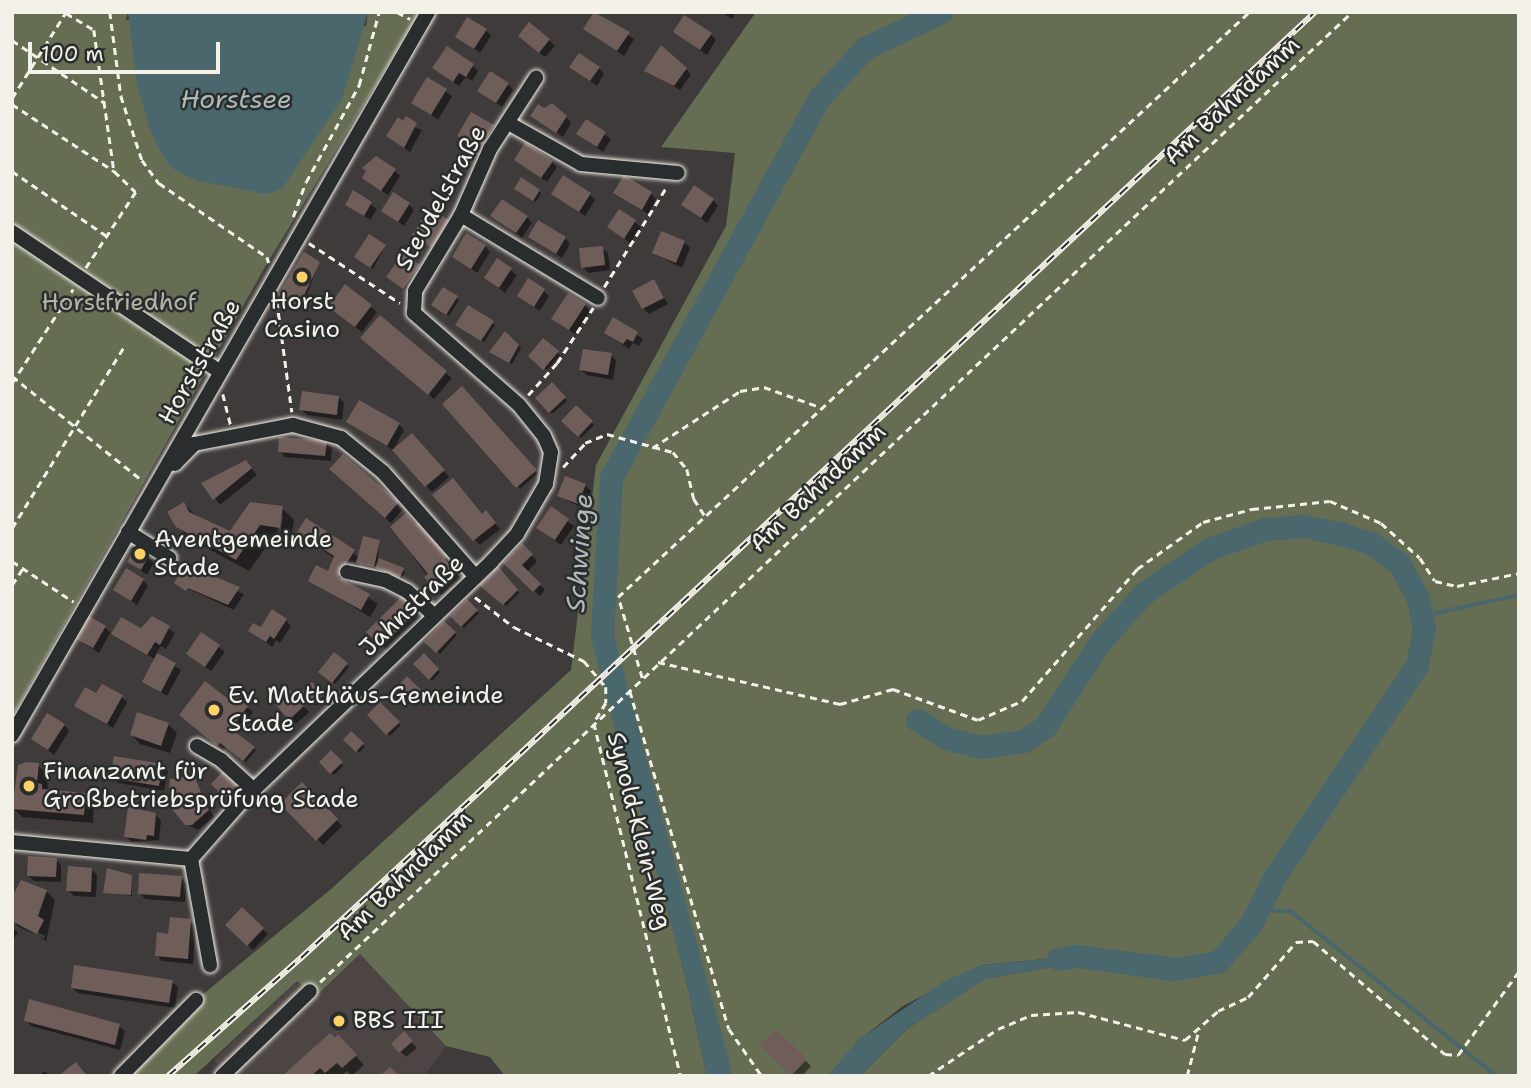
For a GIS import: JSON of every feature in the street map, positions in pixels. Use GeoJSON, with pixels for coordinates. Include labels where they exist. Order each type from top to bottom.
{"type":"FeatureCollection","features":[{"type":"Feature","properties":{"kind":"street","name":"Horststraße"},"geometry":{"type":"LineString","coordinates":[[12,735],[82,608],[274,279],[293,229],[428,12]]}},
{"type":"Feature","properties":{"kind":"street","name":"Steudelstraße"},"geometry":{"type":"LineString","coordinates":[[414,313],[415,291],[461,215],[490,149],[510,124],[536,78]]}},
{"type":"Feature","properties":{"kind":"street"},"geometry":{"type":"LineString","coordinates":[[510,124],[581,164],[678,173]]}},
{"type":"Feature","properties":{"kind":"street"},"geometry":{"type":"LineString","coordinates":[[461,215],[598,298]]}},
{"type":"Feature","properties":{"kind":"street"},"geometry":{"type":"LineString","coordinates":[[12,232],[219,374]]}},
{"type":"Feature","properties":{"kind":"street","name":"Jahnstraße"},"geometry":{"type":"LineString","coordinates":[[191,859],[254,790],[462,587],[476,577],[517,534],[546,484],[551,452],[544,436],[519,405],[414,313]]}},
{"type":"Feature","properties":{"kind":"street"},"geometry":{"type":"LineString","coordinates":[[155,486],[194,444],[293,425],[341,438],[383,472],[476,577]]}},
{"type":"Feature","properties":{"kind":"street"},"geometry":{"type":"LineString","coordinates":[[128,532],[169,558]]}},
{"type":"Feature","properties":{"kind":"street"},"geometry":{"type":"LineString","coordinates":[[347,572],[396,585],[434,615]]}},
{"type":"Feature","properties":{"kind":"street"},"geometry":{"type":"LineString","coordinates":[[197,746],[221,760],[254,790]]}},
{"type":"Feature","properties":{"kind":"street"},"geometry":{"type":"LineString","coordinates":[[12,857],[16,842],[191,859],[210,965]]}},
{"type":"Feature","properties":{"kind":"street"},"geometry":{"type":"LineString","coordinates":[[222,1076],[310,991]]}},
{"type":"Feature","properties":{"kind":"street"},"geometry":{"type":"LineString","coordinates":[[121,1076],[196,1000]]}},
{"type":"Feature","properties":{"kind":"path"},"geometry":{"type":"LineString","coordinates":[[110,12],[121,96],[142,160],[159,183],[267,257],[274,279],[293,425]]}},
{"type":"Feature","properties":{"kind":"path"},"geometry":{"type":"LineString","coordinates":[[379,12],[375,41],[359,85],[306,182],[293,229],[414,313]]}},
{"type":"Feature","properties":{"kind":"path"},"geometry":{"type":"LineString","coordinates":[[642,678],[618,597],[1249,12]]}},
{"type":"Feature","properties":{"kind":"path","name":"Am Bahndamm"},"geometry":{"type":"LineString","coordinates":[[310,991],[1352,12]]}},
{"type":"Feature","properties":{"kind":"path"},"geometry":{"type":"LineString","coordinates":[[12,98],[66,13],[94,30],[114,171]]}},
{"type":"Feature","properties":{"kind":"path"},"geometry":{"type":"LineString","coordinates":[[12,40],[105,103]]}},
{"type":"Feature","properties":{"kind":"path"},"geometry":{"type":"LineString","coordinates":[[12,104],[114,171],[135,192]]}},
{"type":"Feature","properties":{"kind":"path"},"geometry":{"type":"LineString","coordinates":[[12,171],[107,236]]}},
{"type":"Feature","properties":{"kind":"path"},"geometry":{"type":"LineString","coordinates":[[12,528],[125,345]]}},
{"type":"Feature","properties":{"kind":"path"},"geometry":{"type":"LineString","coordinates":[[219,374],[233,435]]}},
{"type":"Feature","properties":{"kind":"path"},"geometry":{"type":"LineString","coordinates":[[12,376],[155,486]]}},
{"type":"Feature","properties":{"kind":"path"},"geometry":{"type":"LineString","coordinates":[[652,448],[740,391],[764,387],[822,407]]}},
{"type":"Feature","properties":{"kind":"path"},"geometry":{"type":"LineString","coordinates":[[561,469],[596,436],[617,433],[652,448],[673,452],[687,469],[694,499],[705,516]]}},
{"type":"Feature","properties":{"kind":"path"},"geometry":{"type":"LineString","coordinates":[[658,662],[840,705],[893,689],[978,720],[1022,701],[1137,569],[1203,522],[1278,506],[1330,500],[1381,523],[1420,558],[1435,581],[1457,586],[1519,573]]}},
{"type":"Feature","properties":{"kind":"path"},"geometry":{"type":"LineString","coordinates":[[12,561],[82,608]]}},
{"type":"Feature","properties":{"kind":"path"},"geometry":{"type":"LineString","coordinates":[[12,585],[23,568]]}},
{"type":"Feature","properties":{"kind":"path","name":"Synold-Klein-Weg"},"geometry":{"type":"LineString","coordinates":[[462,587],[514,627],[584,662],[606,687],[606,703],[594,723],[681,1076]]}},
{"type":"Feature","properties":{"kind":"path"},"geometry":{"type":"LineString","coordinates":[[630,691],[729,1029],[762,1076]]}},
{"type":"Feature","properties":{"kind":"path"},"geometry":{"type":"LineString","coordinates":[[928,1076],[998,1029],[1031,1015],[1078,1012],[1179,1041],[1218,1011],[1248,997],[1296,942],[1313,941],[1445,1054],[1458,1055],[1519,971]]}},
{"type":"Feature","properties":{"kind":"path"},"geometry":{"type":"LineString","coordinates":[[1186,1076],[1199,1026]]}},
{"type":"Feature","properties":{"kind":"shaded area","name":"BBS III"},"geometry":{"type":"Polygon","coordinates":[[[360,954],[446,1046],[424,1076],[230,1076],[214,1060],[297,981],[316,996],[360,954]]]}},
{"type":"Feature","properties":{"kind":"green space","name":"Horstfriedhof"},"geometry":{"type":"Polygon","coordinates":[[[12,12],[128,12],[126,20],[366,26],[368,12],[419,13],[265,267],[12,717],[12,12]]]}},
{"type":"Feature","properties":{"kind":"green space"},"geometry":{"type":"Polygon","coordinates":[[[756,12],[1519,12],[1519,1076],[860,1076],[907,1029],[984,979],[1074,963],[1159,968],[1076,956],[982,965],[903,1006],[859,1040],[828,1076],[732,1076],[632,707],[615,715],[685,975],[707,1076],[505,1076],[490,1057],[446,1046],[360,954],[315,997],[297,981],[194,1076],[121,1076],[196,1000],[330,890],[571,670],[596,465],[726,226],[735,153],[661,147],[756,12]]]}},
{"type":"Feature","properties":{"kind":"water","name":"Horstsee"},"geometry":{"type":"Polygon","coordinates":[[[128,12],[368,12],[342,99],[282,189],[266,194],[195,180],[170,167],[151,133],[137,84],[128,12]]]}},
{"type":"Feature","properties":{"kind":"water"},"geometry":{"type":"Polygon","coordinates":[[[632,706],[732,1076],[707,1076],[685,975],[614,715],[632,706]]]}},
{"type":"Feature","properties":{"kind":"water"},"geometry":{"type":"Polygon","coordinates":[[[1076,956],[1174,969],[1074,963],[985,979],[907,1029],[860,1076],[828,1076],[858,1040],[943,982],[982,965],[1076,956]]]}},
{"type":"Feature","properties":{"kind":"building"},"geometry":{"type":"Polygon","coordinates":[[[594,12],[630,32],[617,51],[583,29],[594,12]]]}},
{"type":"Feature","properties":{"kind":"building"},"geometry":{"type":"Polygon","coordinates":[[[684,15],[712,33],[700,50],[673,32],[684,15]]]}},
{"type":"Feature","properties":{"kind":"building"},"geometry":{"type":"Polygon","coordinates":[[[467,17],[487,29],[474,49],[455,37],[467,17]]]}},
{"type":"Feature","properties":{"kind":"building"},"geometry":{"type":"Polygon","coordinates":[[[529,22],[550,39],[539,53],[518,36],[529,22]]]}},
{"type":"Feature","properties":{"kind":"building"},"geometry":{"type":"Polygon","coordinates":[[[661,45],[687,68],[674,86],[644,71],[661,45]]]}},
{"type":"Feature","properties":{"kind":"building"},"geometry":{"type":"Polygon","coordinates":[[[447,46],[474,64],[466,77],[459,73],[453,82],[432,68],[447,46]]]}},
{"type":"Feature","properties":{"kind":"building"},"geometry":{"type":"Polygon","coordinates":[[[579,53],[600,67],[590,81],[569,67],[579,53]]]}},
{"type":"Feature","properties":{"kind":"building"},"geometry":{"type":"Polygon","coordinates":[[[490,71],[509,83],[496,103],[477,91],[490,71]]]}},
{"type":"Feature","properties":{"kind":"building"},"geometry":{"type":"Polygon","coordinates":[[[427,77],[447,89],[431,115],[411,103],[427,77]]]}},
{"type":"Feature","properties":{"kind":"building"},"geometry":{"type":"Polygon","coordinates":[[[552,103],[567,116],[556,133],[530,116],[538,104],[544,108],[552,103]]]}},
{"type":"Feature","properties":{"kind":"building"},"geometry":{"type":"Polygon","coordinates":[[[471,112],[494,125],[480,149],[457,136],[471,112]]]}},
{"type":"Feature","properties":{"kind":"building"},"geometry":{"type":"Polygon","coordinates":[[[406,116],[417,123],[404,148],[386,136],[398,117],[403,121],[406,116]]]}},
{"type":"Feature","properties":{"kind":"building"},"geometry":{"type":"Polygon","coordinates":[[[586,119],[606,132],[597,147],[576,134],[586,119]]]}},
{"type":"Feature","properties":{"kind":"building"},"geometry":{"type":"Polygon","coordinates":[[[525,142],[553,161],[541,178],[514,160],[525,142]]]}},
{"type":"Feature","properties":{"kind":"building"},"geometry":{"type":"Polygon","coordinates":[[[376,156],[396,169],[381,191],[362,178],[366,171],[362,168],[376,156]]]}},
{"type":"Feature","properties":{"kind":"building"},"geometry":{"type":"Polygon","coordinates":[[[563,175],[591,193],[579,212],[551,194],[563,175]]]}},
{"type":"Feature","properties":{"kind":"building"},"geometry":{"type":"Polygon","coordinates":[[[624,175],[652,192],[642,210],[613,193],[624,175]]]}},
{"type":"Feature","properties":{"kind":"building"},"geometry":{"type":"Polygon","coordinates":[[[521,177],[540,190],[533,201],[514,189],[521,177]]]}},
{"type":"Feature","properties":{"kind":"building"},"geometry":{"type":"Polygon","coordinates":[[[694,185],[714,199],[701,218],[681,205],[694,185]]]}},
{"type":"Feature","properties":{"kind":"building"},"geometry":{"type":"Polygon","coordinates":[[[353,190],[372,202],[364,216],[345,205],[353,190]]]}},
{"type":"Feature","properties":{"kind":"building"},"geometry":{"type":"Polygon","coordinates":[[[393,192],[410,203],[398,222],[381,211],[393,192]]]}},
{"type":"Feature","properties":{"kind":"building"},"geometry":{"type":"Polygon","coordinates":[[[502,199],[528,216],[516,233],[490,216],[502,199]]]}},
{"type":"Feature","properties":{"kind":"building"},"geometry":{"type":"Polygon","coordinates":[[[429,208],[449,220],[432,248],[412,235],[429,208]]]}},
{"type":"Feature","properties":{"kind":"building"},"geometry":{"type":"Polygon","coordinates":[[[619,209],[636,220],[624,239],[607,227],[619,209]]]}},
{"type":"Feature","properties":{"kind":"building"},"geometry":{"type":"Polygon","coordinates":[[[538,220],[566,237],[556,254],[528,237],[538,220]]]}},
{"type":"Feature","properties":{"kind":"building"},"geometry":{"type":"Polygon","coordinates":[[[661,231],[685,241],[676,263],[652,253],[661,231]]]}},
{"type":"Feature","properties":{"kind":"building"},"geometry":{"type":"Polygon","coordinates":[[[466,233],[486,245],[471,269],[452,257],[466,233]]]}},
{"type":"Feature","properties":{"kind":"building"},"geometry":{"type":"Polygon","coordinates":[[[369,234],[386,245],[370,268],[354,257],[369,234]]]}},
{"type":"Feature","properties":{"kind":"building"},"geometry":{"type":"Polygon","coordinates":[[[603,246],[605,265],[581,268],[579,248],[603,246]]]}},
{"type":"Feature","properties":{"kind":"building","name":"Horst Casino"},"geometry":{"type":"Polygon","coordinates":[[[304,252],[320,262],[299,306],[278,295],[304,252]]]}},
{"type":"Feature","properties":{"kind":"building"},"geometry":{"type":"Polygon","coordinates":[[[403,253],[420,265],[403,289],[386,277],[403,253]]]}},
{"type":"Feature","properties":{"kind":"building"},"geometry":{"type":"Polygon","coordinates":[[[497,258],[512,268],[499,288],[484,278],[497,258]]]}},
{"type":"Feature","properties":{"kind":"building"},"geometry":{"type":"Polygon","coordinates":[[[528,278],[545,289],[534,307],[517,296],[528,278]]]}},
{"type":"Feature","properties":{"kind":"building"},"geometry":{"type":"Polygon","coordinates":[[[654,279],[664,298],[642,309],[632,291],[654,279]]]}},
{"type":"Feature","properties":{"kind":"building"},"geometry":{"type":"Polygon","coordinates":[[[345,284],[372,305],[355,327],[328,307],[345,284]]]}},
{"type":"Feature","properties":{"kind":"building"},"geometry":{"type":"Polygon","coordinates":[[[443,287],[458,296],[446,315],[431,305],[443,287]]]}},
{"type":"Feature","properties":{"kind":"building"},"geometry":{"type":"Polygon","coordinates":[[[568,293],[586,304],[569,330],[551,319],[568,293]]]}},
{"type":"Feature","properties":{"kind":"building"},"geometry":{"type":"Polygon","coordinates":[[[468,305],[494,321],[481,341],[455,325],[468,305]]]}},
{"type":"Feature","properties":{"kind":"building"},"geometry":{"type":"Polygon","coordinates":[[[380,315],[447,371],[428,395],[360,338],[380,315]]]}},
{"type":"Feature","properties":{"kind":"building"},"geometry":{"type":"Polygon","coordinates":[[[613,317],[638,332],[633,342],[627,339],[623,344],[604,333],[613,317]]]}},
{"type":"Feature","properties":{"kind":"building"},"geometry":{"type":"Polygon","coordinates":[[[505,331],[519,345],[509,363],[489,352],[505,331]]]}},
{"type":"Feature","properties":{"kind":"building"},"geometry":{"type":"Polygon","coordinates":[[[543,338],[559,351],[543,370],[528,356],[543,338]]]}},
{"type":"Feature","properties":{"kind":"building"},"geometry":{"type":"Polygon","coordinates":[[[583,349],[612,353],[608,375],[579,370],[583,349]]]}},
{"type":"Feature","properties":{"kind":"building"},"geometry":{"type":"Polygon","coordinates":[[[552,382],[566,397],[549,413],[535,398],[552,382]]]}},
{"type":"Feature","properties":{"kind":"building"},"geometry":{"type":"Polygon","coordinates":[[[462,386],[537,470],[516,488],[442,404],[462,386]]]}},
{"type":"Feature","properties":{"kind":"building"},"geometry":{"type":"Polygon","coordinates":[[[302,391],[339,396],[337,415],[299,410],[302,391]]]}},
{"type":"Feature","properties":{"kind":"building"},"geometry":{"type":"Polygon","coordinates":[[[359,400],[400,423],[387,446],[346,422],[359,400]]]}},
{"type":"Feature","properties":{"kind":"building"},"geometry":{"type":"Polygon","coordinates":[[[576,405],[593,421],[578,437],[561,421],[576,405]]]}},
{"type":"Feature","properties":{"kind":"building"},"geometry":{"type":"Polygon","coordinates":[[[412,433],[445,470],[425,487],[392,450],[412,433]]]}},
{"type":"Feature","properties":{"kind":"building"},"geometry":{"type":"Polygon","coordinates":[[[279,437],[327,441],[325,456],[278,452],[279,437]]]}},
{"type":"Feature","properties":{"kind":"building"},"geometry":{"type":"Polygon","coordinates":[[[343,454],[399,502],[385,518],[329,469],[343,454]]]}},
{"type":"Feature","properties":{"kind":"building"},"geometry":{"type":"Polygon","coordinates":[[[246,460],[252,468],[213,500],[201,483],[246,460]]]}},
{"type":"Feature","properties":{"kind":"building"},"geometry":{"type":"Polygon","coordinates":[[[565,476],[586,484],[578,504],[557,496],[565,476]]]}},
{"type":"Feature","properties":{"kind":"building"},"geometry":{"type":"Polygon","coordinates":[[[453,478],[482,514],[486,510],[496,523],[473,541],[432,495],[453,478]]]}},
{"type":"Feature","properties":{"kind":"building"},"geometry":{"type":"Polygon","coordinates":[[[184,502],[189,512],[230,531],[250,502],[283,506],[280,528],[260,525],[236,560],[176,527],[167,512],[184,502]]]}},
{"type":"Feature","properties":{"kind":"building"},"geometry":{"type":"Polygon","coordinates":[[[551,506],[569,519],[555,540],[536,528],[551,506]]]}},
{"type":"Feature","properties":{"kind":"building"},"geometry":{"type":"Polygon","coordinates":[[[406,513],[415,524],[420,520],[449,556],[445,559],[456,573],[435,591],[424,577],[428,574],[390,527],[406,513]]]}},
{"type":"Feature","properties":{"kind":"building"},"geometry":{"type":"Polygon","coordinates":[[[306,518],[355,550],[338,577],[370,594],[361,610],[308,581],[316,565],[328,571],[334,556],[297,532],[306,518]]]}},
{"type":"Feature","properties":{"kind":"building"},"geometry":{"type":"Polygon","coordinates":[[[363,536],[380,540],[374,567],[356,563],[363,536]]]}},
{"type":"Feature","properties":{"kind":"building"},"geometry":{"type":"Polygon","coordinates":[[[138,542],[152,550],[141,570],[127,562],[138,542]]]}},
{"type":"Feature","properties":{"kind":"building"},"geometry":{"type":"Polygon","coordinates":[[[522,543],[533,554],[522,565],[541,584],[533,592],[503,563],[522,543]]]}},
{"type":"Feature","properties":{"kind":"building"},"geometry":{"type":"Polygon","coordinates":[[[379,558],[404,568],[400,578],[375,568],[379,558]]]}},
{"type":"Feature","properties":{"kind":"building"},"geometry":{"type":"Polygon","coordinates":[[[498,566],[518,590],[503,605],[479,585],[498,566]]]}},
{"type":"Feature","properties":{"kind":"building"},"geometry":{"type":"Polygon","coordinates":[[[184,567],[204,577],[206,573],[240,587],[228,605],[188,588],[186,591],[174,583],[184,567]]]}},
{"type":"Feature","properties":{"kind":"building"},"geometry":{"type":"Polygon","coordinates":[[[126,568],[144,579],[131,601],[113,590],[126,568]]]}},
{"type":"Feature","properties":{"kind":"building"},"geometry":{"type":"Polygon","coordinates":[[[404,594],[419,609],[381,647],[366,632],[404,594]]]}},
{"type":"Feature","properties":{"kind":"building"},"geometry":{"type":"Polygon","coordinates":[[[467,599],[478,610],[461,627],[450,616],[467,599]]]}},
{"type":"Feature","properties":{"kind":"building"},"geometry":{"type":"Polygon","coordinates":[[[272,609],[287,619],[274,639],[270,636],[266,642],[248,631],[253,623],[261,627],[272,609]]]}},
{"type":"Feature","properties":{"kind":"building"},"geometry":{"type":"Polygon","coordinates":[[[87,615],[106,626],[93,648],[74,638],[87,615]]]}},
{"type":"Feature","properties":{"kind":"building"},"geometry":{"type":"Polygon","coordinates":[[[152,616],[170,626],[160,645],[155,642],[147,655],[111,634],[121,617],[141,628],[152,616]]]}},
{"type":"Feature","properties":{"kind":"building"},"geometry":{"type":"Polygon","coordinates":[[[444,621],[456,632],[436,653],[424,642],[444,621]]]}},
{"type":"Feature","properties":{"kind":"building"},"geometry":{"type":"Polygon","coordinates":[[[201,632],[220,645],[205,667],[186,654],[201,632]]]}},
{"type":"Feature","properties":{"kind":"building"},"geometry":{"type":"Polygon","coordinates":[[[334,652],[348,663],[332,683],[318,672],[334,652]]]}},
{"type":"Feature","properties":{"kind":"building"},"geometry":{"type":"Polygon","coordinates":[[[157,653],[176,663],[161,692],[142,682],[157,653]]]}},
{"type":"Feature","properties":{"kind":"building"},"geometry":{"type":"Polygon","coordinates":[[[424,653],[439,669],[429,680],[413,664],[424,653]]]}},
{"type":"Feature","properties":{"kind":"building"},"geometry":{"type":"Polygon","coordinates":[[[407,676],[424,693],[412,704],[396,688],[407,676]]]}},
{"type":"Feature","properties":{"kind":"building","name":"Ev. Matthäus-Gemeinde Stade"},"geometry":{"type":"Polygon","coordinates":[[[205,681],[231,701],[236,695],[249,705],[231,729],[255,747],[243,761],[220,743],[217,746],[179,715],[205,681]]]}},
{"type":"Feature","properties":{"kind":"building"},"geometry":{"type":"Polygon","coordinates":[[[312,682],[324,695],[313,705],[301,693],[312,682]]]}},
{"type":"Feature","properties":{"kind":"building"},"geometry":{"type":"Polygon","coordinates":[[[102,684],[123,695],[107,724],[74,706],[85,687],[96,693],[102,684]]]}},
{"type":"Feature","properties":{"kind":"building"},"geometry":{"type":"Polygon","coordinates":[[[290,690],[305,705],[289,720],[275,704],[290,690]]]}},
{"type":"Feature","properties":{"kind":"building"},"geometry":{"type":"Polygon","coordinates":[[[380,702],[400,722],[386,735],[367,715],[380,702]]]}},
{"type":"Feature","properties":{"kind":"building"},"geometry":{"type":"Polygon","coordinates":[[[137,712],[169,723],[161,746],[130,735],[137,712]]]}},
{"type":"Feature","properties":{"kind":"building"},"geometry":{"type":"Polygon","coordinates":[[[47,713],[65,724],[48,750],[31,739],[47,713]]]}},
{"type":"Feature","properties":{"kind":"building"},"geometry":{"type":"Polygon","coordinates":[[[351,731],[364,743],[356,752],[343,740],[351,731]]]}},
{"type":"Feature","properties":{"kind":"building"},"geometry":{"type":"Polygon","coordinates":[[[331,750],[343,762],[330,774],[319,762],[331,750]]]}},
{"type":"Feature","properties":{"kind":"building"},"geometry":{"type":"Polygon","coordinates":[[[114,756],[163,764],[159,786],[110,778],[114,756]]]}},
{"type":"Feature","properties":{"kind":"building","name":"Finanzamt für Großbetriebsprüfung Stade"},"geometry":{"type":"Polygon","coordinates":[[[26,762],[39,763],[37,783],[42,784],[42,789],[86,793],[84,815],[12,809],[18,765],[26,762]]]}},
{"type":"Feature","properties":{"kind":"building"},"geometry":{"type":"Polygon","coordinates":[[[228,766],[242,780],[225,798],[211,784],[228,766]]]}},
{"type":"Feature","properties":{"kind":"building"},"geometry":{"type":"Polygon","coordinates":[[[194,776],[209,810],[192,825],[185,825],[168,804],[170,779],[194,776]]]}},
{"type":"Feature","properties":{"kind":"building"},"geometry":{"type":"Polygon","coordinates":[[[302,782],[338,819],[316,841],[280,804],[302,782]]]}},
{"type":"Feature","properties":{"kind":"building"},"geometry":{"type":"Polygon","coordinates":[[[128,807],[156,813],[154,836],[147,835],[146,840],[124,837],[128,807]]]}},
{"type":"Feature","properties":{"kind":"building"},"geometry":{"type":"Polygon","coordinates":[[[28,856],[57,858],[56,877],[27,876],[28,856]]]}},
{"type":"Feature","properties":{"kind":"building"},"geometry":{"type":"Polygon","coordinates":[[[68,866],[92,868],[91,892],[66,891],[68,866]]]}},
{"type":"Feature","properties":{"kind":"building"},"geometry":{"type":"Polygon","coordinates":[[[107,868],[132,875],[131,895],[103,893],[107,868]]]}},
{"type":"Feature","properties":{"kind":"building"},"geometry":{"type":"Polygon","coordinates":[[[139,873],[182,876],[180,897],[138,894],[139,873]]]}},
{"type":"Feature","properties":{"kind":"building"},"geometry":{"type":"Polygon","coordinates":[[[21,880],[47,890],[38,916],[44,920],[37,934],[12,921],[12,897],[21,880]]]}},
{"type":"Feature","properties":{"kind":"building"},"geometry":{"type":"Polygon","coordinates":[[[242,907],[264,928],[247,946],[225,925],[242,907]]]}},
{"type":"Feature","properties":{"kind":"building"},"geometry":{"type":"Polygon","coordinates":[[[170,917],[191,919],[188,959],[155,956],[157,932],[168,934],[170,917]]]}},
{"type":"Feature","properties":{"kind":"building"},"geometry":{"type":"Polygon","coordinates":[[[74,965],[173,980],[169,1003],[71,988],[74,965]]]}},
{"type":"Feature","properties":{"kind":"building"},"geometry":{"type":"Polygon","coordinates":[[[29,999],[120,1024],[115,1045],[24,1021],[29,999]]]}},
{"type":"Feature","properties":{"kind":"building"},"geometry":{"type":"Polygon","coordinates":[[[776,1029],[807,1059],[791,1076],[760,1045],[776,1029]]]}},
{"type":"Feature","properties":{"kind":"building"},"geometry":{"type":"Polygon","coordinates":[[[404,1031],[413,1041],[399,1053],[391,1044],[404,1031]]]}},
{"type":"Feature","properties":{"kind":"building"},"geometry":{"type":"Polygon","coordinates":[[[330,1033],[335,1038],[338,1034],[357,1055],[342,1068],[337,1063],[325,1073],[320,1068],[311,1076],[282,1076],[330,1033]]]}},
{"type":"Feature","properties":{"kind":"building"},"geometry":{"type":"Polygon","coordinates":[[[76,1062],[87,1076],[58,1076],[76,1062]]]}},
{"type":"Feature","properties":{"kind":"building"},"geometry":{"type":"Polygon","coordinates":[[[390,1067],[399,1076],[380,1076],[390,1067]]]}},
{"type":"Feature","properties":{"kind":"waterway","name":"Schwinge"},"geometry":{"type":"LineString","coordinates":[[630,743],[602,636],[611,478],[819,98],[865,48],[941,12]]}},
{"type":"Feature","properties":{"kind":"waterway"},"geometry":{"type":"LineString","coordinates":[[917,720],[949,739],[981,747],[1024,741],[1045,727],[1100,642],[1144,593],[1209,549],[1265,529],[1304,526],[1341,534],[1371,543],[1399,563],[1418,598],[1424,629],[1417,665],[1274,878],[1251,924],[1218,962],[1174,969],[1076,956],[1058,959]]}},
{"type":"Feature","properties":{"kind":"waterway"},"geometry":{"type":"LineString","coordinates":[[1422,616],[1519,595]]}},
{"type":"Feature","properties":{"kind":"waterway"},"geometry":{"type":"LineString","coordinates":[[1258,910],[1291,911],[1497,1076]]}},
{"type":"Feature","properties":{"kind":"railway"},"geometry":{"type":"LineString","coordinates":[[168,1076],[301,958],[1315,12]]}},
{"type":"Feature","properties":{"kind":"place","name":"Horst Casino"},"geometry":{"type":"Point","coordinates":[302,277]}},
{"type":"Feature","properties":{"kind":"place","name":"Aventgemeinde Stade"},"geometry":{"type":"Point","coordinates":[140,554]}},
{"type":"Feature","properties":{"kind":"place","name":"Ev. Matthäus-Gemeinde Stade"},"geometry":{"type":"Point","coordinates":[214,710]}},
{"type":"Feature","properties":{"kind":"place","name":"Finanzamt für Großbetriebsprüfung Stade"},"geometry":{"type":"Point","coordinates":[29,786]}},
{"type":"Feature","properties":{"kind":"place","name":"BBS III"},"geometry":{"type":"Point","coordinates":[339,1021]}}]}
